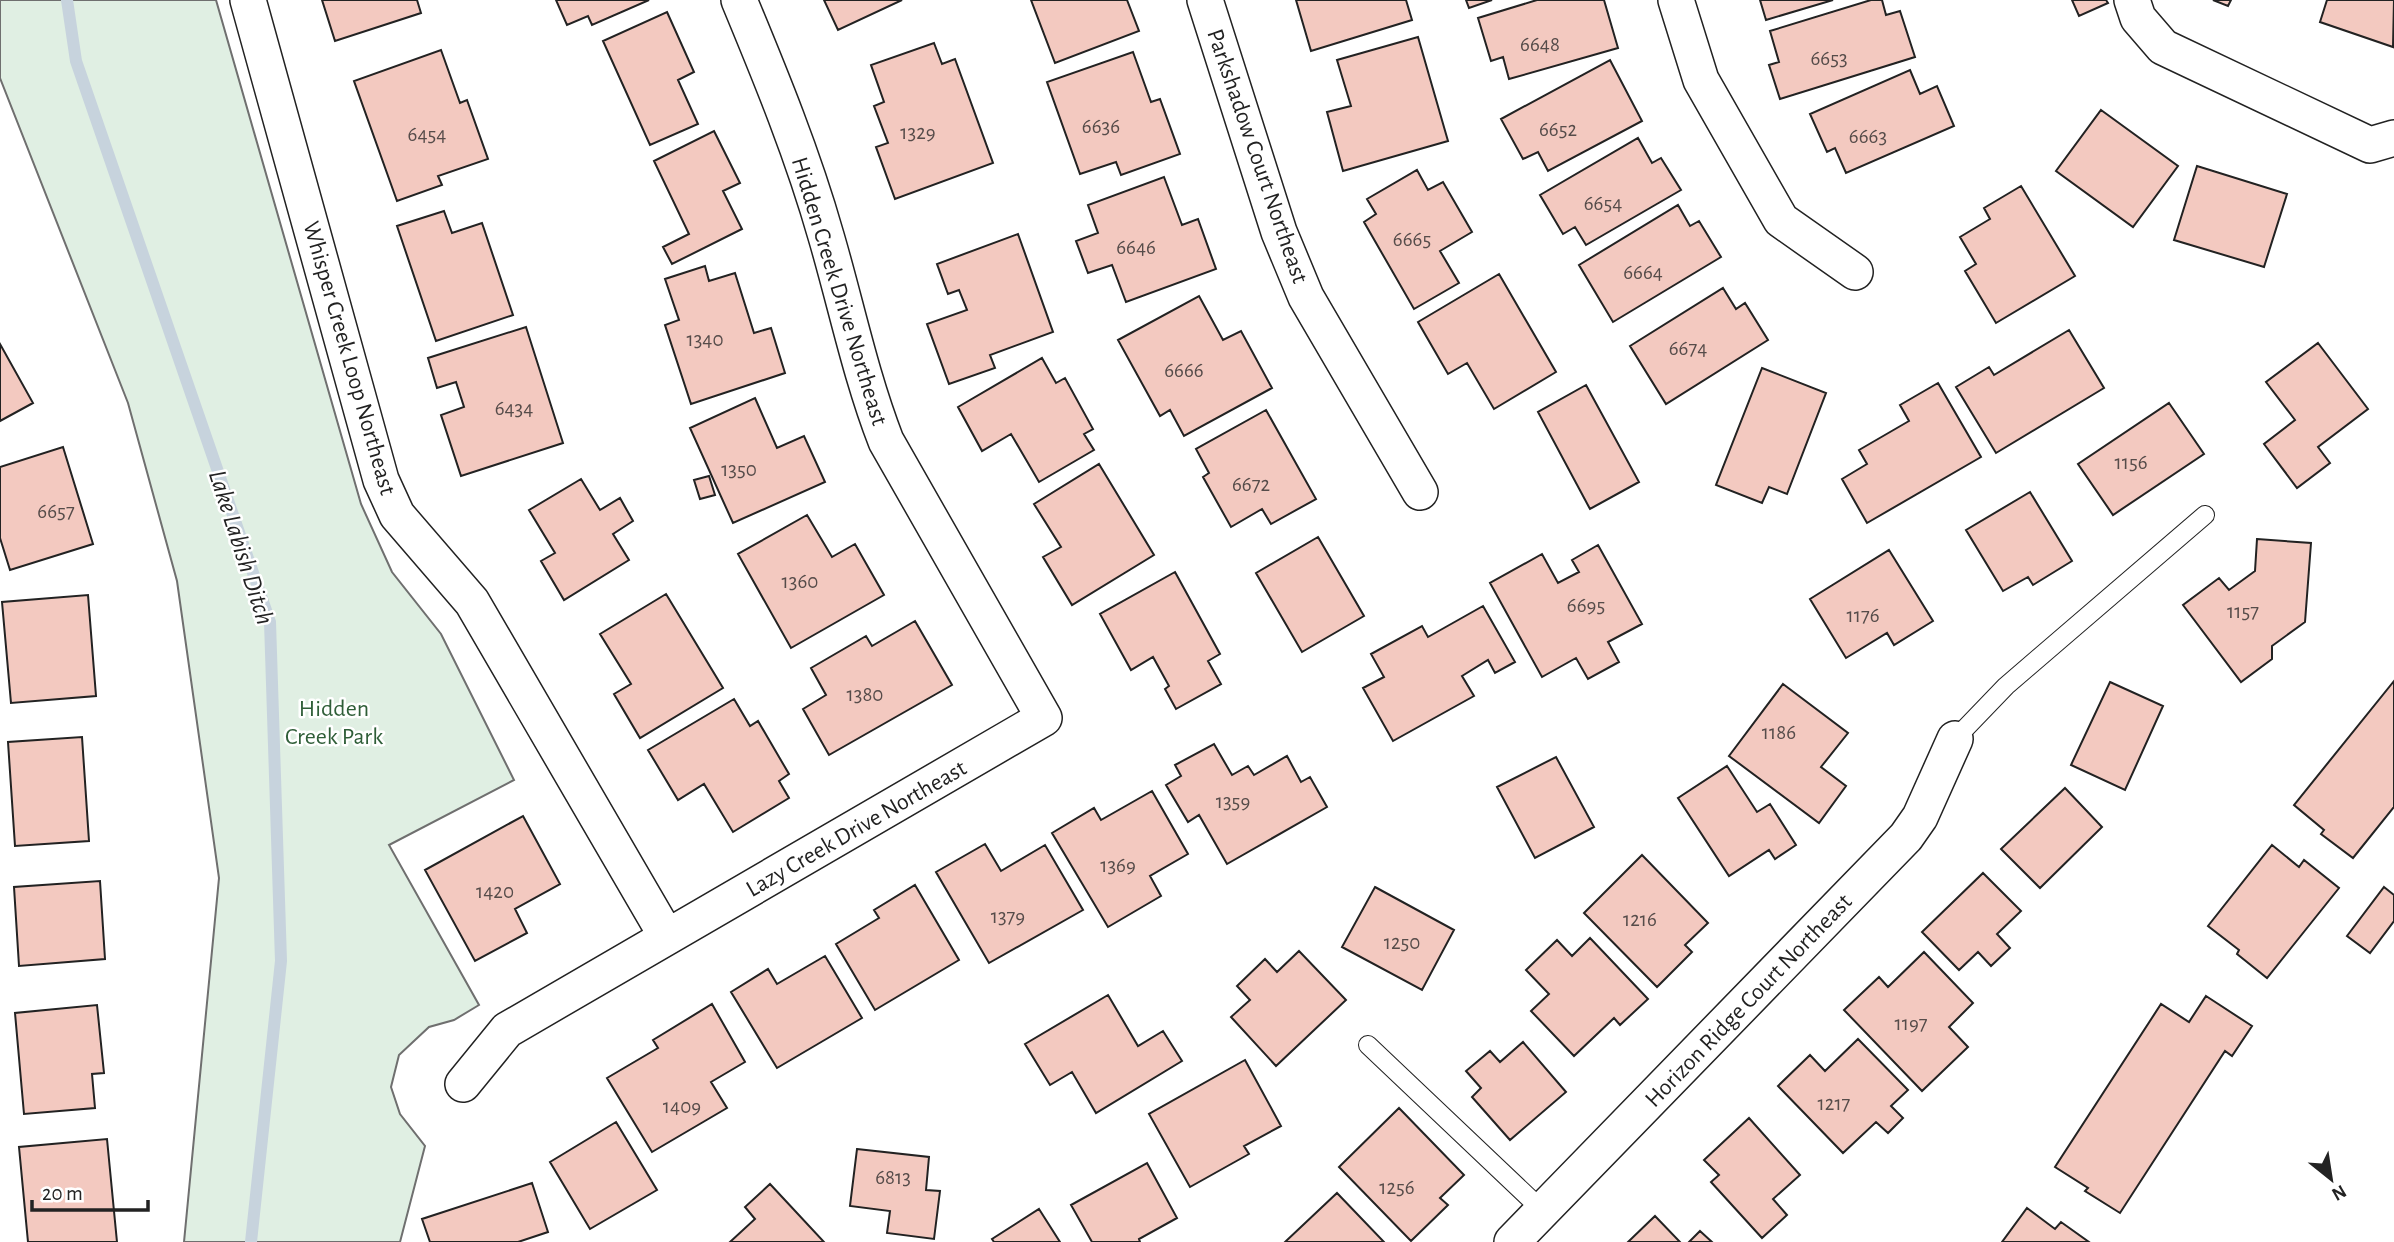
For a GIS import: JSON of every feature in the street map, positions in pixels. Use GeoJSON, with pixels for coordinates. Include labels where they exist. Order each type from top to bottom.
{"type":"FeatureCollection","features":[{"type":"Feature","properties":{"kind":"street","name":"Whisper Creek Loop Northeast"},"geometry":{"type":"LineString","coordinates":[[248,0],[381,480],[397,515],[472,602],[667,937]]}},
{"type":"Feature","properties":{"kind":"street","name":"Hidden Creek Drive Northeast"},"geometry":{"type":"LineString","coordinates":[[740,0],[781,102],[826,234],[870,402],[886,441],[1044,718]]}},
{"type":"Feature","properties":{"kind":"street","name":"Parkshadow Court Northeast"},"geometry":{"type":"LineString","coordinates":[[1205,0],[1279,232],[1306,297],[1420,492]]}},
{"type":"Feature","properties":{"kind":"street"},"geometry":{"type":"LineString","coordinates":[[1676,0],[1701,80],[1781,220],[1855,272]]}},
{"type":"Feature","properties":{"kind":"street"},"geometry":{"type":"LineString","coordinates":[[2132,0],[2138,18],[2163,47],[2370,145],[2394,138]]}},
{"type":"Feature","properties":{"kind":"street","name":"Lazy Creek Drive Northeast"},"geometry":{"type":"LineString","coordinates":[[463,1084],[507,1030],[1044,718]]}},
{"type":"Feature","properties":{"kind":"street","name":"Horizon Ridge Court Northeast"},"geometry":{"type":"LineString","coordinates":[[1513,1242],[1906,837],[1920,817],[1955,739]]}},
{"type":"Feature","properties":{"kind":"lane"},"geometry":{"type":"LineString","coordinates":[[1955,739],[2006,686],[2204,515]]}},
{"type":"Feature","properties":{"kind":"lane"},"geometry":{"type":"LineString","coordinates":[[1368,1045],[1543,1211]]}},
{"type":"Feature","properties":{"kind":"green space","name":"Hidden Creek Park"},"geometry":{"type":"Polygon","coordinates":[[[0,0],[216,0],[361,504],[392,572],[441,634],[514,780],[389,845],[479,1005],[454,1020],[429,1027],[399,1055],[391,1087],[400,1114],[425,1146],[400,1242],[184,1242],[219,878],[177,581],[128,403],[0,78],[0,0]]]}},
{"type":"Feature","properties":{"kind":"building"},"geometry":{"type":"Polygon","coordinates":[[[322,0],[417,0],[421,13],[335,41],[322,0]]]}},
{"type":"Feature","properties":{"kind":"building"},"geometry":{"type":"Polygon","coordinates":[[[556,0],[649,0],[592,25],[588,16],[567,25],[556,0]]]}},
{"type":"Feature","properties":{"kind":"building"},"geometry":{"type":"Polygon","coordinates":[[[824,0],[902,0],[838,30],[824,0]]]}},
{"type":"Feature","properties":{"kind":"building"},"geometry":{"type":"Polygon","coordinates":[[[1031,0],[1127,0],[1139,31],[1055,63],[1031,0]]]}},
{"type":"Feature","properties":{"kind":"building"},"geometry":{"type":"Polygon","coordinates":[[[1296,0],[1406,0],[1412,20],[1311,51],[1296,0]]]}},
{"type":"Feature","properties":{"kind":"building"},"geometry":{"type":"Polygon","coordinates":[[[1466,0],[1492,0],[1469,8],[1466,0]]]}},
{"type":"Feature","properties":{"kind":"building"},"geometry":{"type":"Polygon","coordinates":[[[1537,0],[1604,0],[1618,48],[1509,79],[1503,57],[1491,61],[1478,18],[1537,0]]]}},
{"type":"Feature","properties":{"kind":"building"},"geometry":{"type":"Polygon","coordinates":[[[1760,0],[1833,0],[1766,20],[1760,0]]]}},
{"type":"Feature","properties":{"kind":"building"},"geometry":{"type":"Polygon","coordinates":[[[1871,0],[1882,0],[1886,15],[1900,11],[1915,57],[1780,99],[1769,65],[1779,62],[1770,31],[1871,0]]]}},
{"type":"Feature","properties":{"kind":"building"},"geometry":{"type":"Polygon","coordinates":[[[2072,0],[2106,0],[2108,3],[2079,16],[2072,0]]]}},
{"type":"Feature","properties":{"kind":"building"},"geometry":{"type":"Polygon","coordinates":[[[2213,0],[2231,0],[2228,6],[2213,0]]]}},
{"type":"Feature","properties":{"kind":"building"},"geometry":{"type":"Polygon","coordinates":[[[2327,0],[2394,0],[2393,47],[2320,22],[2327,0]]]}},
{"type":"Feature","properties":{"kind":"building"},"geometry":{"type":"Polygon","coordinates":[[[667,12],[694,72],[678,80],[698,124],[650,145],[603,41],[667,12]]]}},
{"type":"Feature","properties":{"kind":"building"},"geometry":{"type":"Polygon","coordinates":[[[1418,37],[1448,141],[1343,171],[1327,112],[1351,106],[1337,60],[1418,37]]]}},
{"type":"Feature","properties":{"kind":"building"},"geometry":{"type":"Polygon","coordinates":[[[934,43],[942,64],[955,59],[993,163],[895,199],[876,147],[888,143],[874,106],[884,102],[871,65],[934,43]]]}},
{"type":"Feature","properties":{"kind":"building"},"geometry":{"type":"Polygon","coordinates":[[[441,50],[460,103],[467,100],[488,159],[438,176],[442,185],[397,201],[354,81],[441,50]]]}},
{"type":"Feature","properties":{"kind":"building"},"geometry":{"type":"Polygon","coordinates":[[[1133,52],[1151,102],[1160,99],[1180,154],[1121,175],[1116,162],[1080,174],[1047,82],[1133,52]]]}},
{"type":"Feature","properties":{"kind":"building"},"geometry":{"type":"Polygon","coordinates":[[[1610,60],[1642,121],[1548,171],[1538,152],[1523,159],[1501,119],[1610,60]]]}},
{"type":"Feature","properties":{"kind":"building"},"geometry":{"type":"Polygon","coordinates":[[[1910,70],[1920,94],[1937,86],[1954,126],[1846,173],[1835,148],[1827,152],[1810,114],[1910,70]]]}},
{"type":"Feature","properties":{"kind":"building"},"geometry":{"type":"Polygon","coordinates":[[[2101,110],[2178,166],[2133,227],[2056,171],[2101,110]]]}},
{"type":"Feature","properties":{"kind":"building"},"geometry":{"type":"Polygon","coordinates":[[[714,131],[740,183],[723,191],[742,229],[672,264],[663,247],[689,234],[654,161],[714,131]]]}},
{"type":"Feature","properties":{"kind":"building"},"geometry":{"type":"Polygon","coordinates":[[[1638,138],[1652,163],[1661,158],[1681,190],[1586,245],[1575,227],[1563,234],[1540,195],[1638,138]]]}},
{"type":"Feature","properties":{"kind":"building"},"geometry":{"type":"Polygon","coordinates":[[[2197,166],[2287,194],[2264,267],[2174,240],[2197,166]]]}},
{"type":"Feature","properties":{"kind":"building"},"geometry":{"type":"Polygon","coordinates":[[[1417,170],[1428,190],[1443,182],[1472,232],[1440,251],[1459,283],[1414,309],[1364,222],[1376,214],[1367,199],[1417,170]]]}},
{"type":"Feature","properties":{"kind":"building"},"geometry":{"type":"Polygon","coordinates":[[[1164,177],[1182,225],[1198,219],[1216,269],[1126,302],[1112,265],[1088,273],[1076,241],[1098,233],[1088,205],[1164,177]]]}},
{"type":"Feature","properties":{"kind":"building"},"geometry":{"type":"Polygon","coordinates":[[[2021,186],[2075,276],[1996,323],[1965,271],[1976,264],[1960,237],[1990,219],[1984,208],[2021,186]]]}},
{"type":"Feature","properties":{"kind":"building"},"geometry":{"type":"Polygon","coordinates":[[[1678,205],[1690,226],[1699,221],[1721,257],[1613,322],[1579,265],[1678,205]]]}},
{"type":"Feature","properties":{"kind":"building"},"geometry":{"type":"Polygon","coordinates":[[[444,211],[452,233],[482,223],[513,315],[436,341],[397,226],[444,211]]]}},
{"type":"Feature","properties":{"kind":"building"},"geometry":{"type":"Polygon","coordinates":[[[1018,234],[1053,332],[990,355],[995,368],[949,384],[927,324],[967,310],[959,290],[948,294],[937,264],[1018,234]]]}},
{"type":"Feature","properties":{"kind":"building"},"geometry":{"type":"Polygon","coordinates":[[[705,266],[709,281],[735,273],[754,333],[771,328],[785,373],[691,404],[665,325],[679,320],[665,279],[705,266]]]}},
{"type":"Feature","properties":{"kind":"building"},"geometry":{"type":"Polygon","coordinates":[[[1499,274],[1556,372],[1494,409],[1467,363],[1448,374],[1418,322],[1499,274]]]}},
{"type":"Feature","properties":{"kind":"building"},"geometry":{"type":"Polygon","coordinates":[[[1723,288],[1736,309],[1745,303],[1768,340],[1666,404],[1630,346],[1723,288]]]}},
{"type":"Feature","properties":{"kind":"building"},"geometry":{"type":"Polygon","coordinates":[[[1199,296],[1223,340],[1241,331],[1272,388],[1184,436],[1170,410],[1160,416],[1118,340],[1199,296]]]}},
{"type":"Feature","properties":{"kind":"building"},"geometry":{"type":"Polygon","coordinates":[[[526,327],[563,443],[461,476],[441,415],[464,407],[456,382],[437,388],[428,358],[526,327]]]}},
{"type":"Feature","properties":{"kind":"building"},"geometry":{"type":"Polygon","coordinates":[[[2069,330],[2104,388],[1996,453],[1956,387],[1989,367],[1994,375],[2069,330]]]}},
{"type":"Feature","properties":{"kind":"building"},"geometry":{"type":"Polygon","coordinates":[[[2318,343],[2368,409],[2318,447],[2330,463],[2297,488],[2264,444],[2295,420],[2266,382],[2318,343]]]}},
{"type":"Feature","properties":{"kind":"building"},"geometry":{"type":"Polygon","coordinates":[[[0,344],[33,403],[0,421],[0,344]]]}},
{"type":"Feature","properties":{"kind":"building"},"geometry":{"type":"Polygon","coordinates":[[[1042,358],[1056,383],[1065,378],[1093,429],[1084,434],[1094,450],[1039,482],[1011,434],[982,451],[958,407],[1042,358]]]}},
{"type":"Feature","properties":{"kind":"building"},"geometry":{"type":"Polygon","coordinates":[[[1762,368],[1826,393],[1787,494],[1769,487],[1762,503],[1716,485],[1762,368]]]}},
{"type":"Feature","properties":{"kind":"building"},"geometry":{"type":"Polygon","coordinates":[[[1938,383],[1981,457],[1867,523],[1842,479],[1867,464],[1859,450],[1909,421],[1900,405],[1938,383]]]}},
{"type":"Feature","properties":{"kind":"building"},"geometry":{"type":"Polygon","coordinates":[[[1586,385],[1639,482],[1590,509],[1538,412],[1586,385]]]}},
{"type":"Feature","properties":{"kind":"building"},"geometry":{"type":"Polygon","coordinates":[[[755,398],[777,448],[804,436],[825,482],[733,523],[690,428],[755,398]]]}},
{"type":"Feature","properties":{"kind":"building"},"geometry":{"type":"Polygon","coordinates":[[[2169,403],[2204,454],[2113,515],[2078,464],[2169,403]]]}},
{"type":"Feature","properties":{"kind":"building"},"geometry":{"type":"Polygon","coordinates":[[[1266,410],[1316,499],[1271,524],[1262,509],[1231,527],[1203,477],[1209,473],[1196,449],[1266,410]]]}},
{"type":"Feature","properties":{"kind":"building"},"geometry":{"type":"Polygon","coordinates":[[[63,447],[93,544],[10,570],[0,538],[0,467],[63,447]]]}},
{"type":"Feature","properties":{"kind":"building"},"geometry":{"type":"Polygon","coordinates":[[[1099,464],[1154,555],[1072,605],[1043,557],[1061,547],[1034,504],[1099,464]]]}},
{"type":"Feature","properties":{"kind":"building"},"geometry":{"type":"Polygon","coordinates":[[[709,476],[715,495],[700,499],[694,480],[709,476]]]}},
{"type":"Feature","properties":{"kind":"building"},"geometry":{"type":"Polygon","coordinates":[[[581,479],[600,510],[620,498],[633,521],[613,534],[629,560],[564,600],[541,561],[555,553],[529,510],[581,479]]]}},
{"type":"Feature","properties":{"kind":"building"},"geometry":{"type":"Polygon","coordinates":[[[2030,492],[2072,561],[2033,585],[2028,577],[2003,591],[1966,530],[2030,492]]]}},
{"type":"Feature","properties":{"kind":"building"},"geometry":{"type":"Polygon","coordinates":[[[807,515],[832,557],[855,544],[884,595],[791,648],[738,554],[807,515]]]}},
{"type":"Feature","properties":{"kind":"building"},"geometry":{"type":"Polygon","coordinates":[[[1318,537],[1364,616],[1302,652],[1256,573],[1318,537]]]}},
{"type":"Feature","properties":{"kind":"building"},"geometry":{"type":"Polygon","coordinates":[[[2257,539],[2311,543],[2305,622],[2272,646],[2272,659],[2241,682],[2183,605],[2219,578],[2229,590],[2255,571],[2257,539]]]}},
{"type":"Feature","properties":{"kind":"building"},"geometry":{"type":"Polygon","coordinates":[[[1598,545],[1642,624],[1608,642],[1619,662],[1588,679],[1576,658],[1542,677],[1490,583],[1542,554],[1558,583],[1579,572],[1572,560],[1598,545]]]}},
{"type":"Feature","properties":{"kind":"building"},"geometry":{"type":"Polygon","coordinates":[[[1889,550],[1933,621],[1894,645],[1887,633],[1846,658],[1810,599],[1889,550]]]}},
{"type":"Feature","properties":{"kind":"building"},"geometry":{"type":"Polygon","coordinates":[[[1175,572],[1220,654],[1208,661],[1221,684],[1176,709],[1165,689],[1169,686],[1153,657],[1131,670],[1100,614],[1175,572]]]}},
{"type":"Feature","properties":{"kind":"building"},"geometry":{"type":"Polygon","coordinates":[[[666,594],[723,688],[640,738],[614,694],[631,684],[600,634],[666,594]]]}},
{"type":"Feature","properties":{"kind":"building"},"geometry":{"type":"Polygon","coordinates":[[[88,595],[96,696],[11,703],[2,602],[88,595]]]}},
{"type":"Feature","properties":{"kind":"building"},"geometry":{"type":"Polygon","coordinates":[[[1483,606],[1515,662],[1495,673],[1488,660],[1462,676],[1474,696],[1393,741],[1363,688],[1384,677],[1371,654],[1422,626],[1428,637],[1483,606]]]}},
{"type":"Feature","properties":{"kind":"building"},"geometry":{"type":"Polygon","coordinates":[[[915,621],[952,685],[829,755],[803,709],[826,695],[811,668],[866,636],[872,646],[915,621]]]}},
{"type":"Feature","properties":{"kind":"building"},"geometry":{"type":"Polygon","coordinates":[[[2394,681],[2394,807],[2353,858],[2321,834],[2324,830],[2294,805],[2394,681]]]}},
{"type":"Feature","properties":{"kind":"building"},"geometry":{"type":"Polygon","coordinates":[[[2110,682],[2163,706],[2125,790],[2071,765],[2110,682]]]}},
{"type":"Feature","properties":{"kind":"building"},"geometry":{"type":"Polygon","coordinates":[[[1783,684],[1848,733],[1821,767],[1846,786],[1819,823],[1729,756],[1783,684]]]}},
{"type":"Feature","properties":{"kind":"building"},"geometry":{"type":"Polygon","coordinates":[[[734,699],[750,726],[758,721],[789,774],[779,781],[789,798],[733,832],[704,784],[678,800],[648,750],[734,699]]]}},
{"type":"Feature","properties":{"kind":"building"},"geometry":{"type":"Polygon","coordinates":[[[82,737],[89,841],[15,846],[8,742],[82,737]]]}},
{"type":"Feature","properties":{"kind":"building"},"geometry":{"type":"Polygon","coordinates":[[[1214,744],[1232,775],[1248,766],[1254,775],[1287,756],[1301,782],[1310,777],[1327,807],[1227,864],[1199,815],[1188,822],[1166,785],[1181,776],[1175,765],[1214,744]]]}},
{"type":"Feature","properties":{"kind":"building"},"geometry":{"type":"Polygon","coordinates":[[[1556,757],[1594,827],[1535,858],[1497,787],[1556,757]]]}},
{"type":"Feature","properties":{"kind":"building"},"geometry":{"type":"Polygon","coordinates":[[[1727,766],[1757,812],[1770,804],[1796,845],[1775,859],[1769,850],[1729,876],[1678,798],[1727,766]]]}},
{"type":"Feature","properties":{"kind":"building"},"geometry":{"type":"Polygon","coordinates":[[[2065,788],[2102,827],[2040,888],[2001,849],[2065,788]]]}},
{"type":"Feature","properties":{"kind":"building"},"geometry":{"type":"Polygon","coordinates":[[[1152,791],[1188,854],[1150,876],[1161,896],[1108,927],[1052,833],[1094,808],[1101,820],[1152,791]]]}},
{"type":"Feature","properties":{"kind":"building"},"geometry":{"type":"Polygon","coordinates":[[[523,816],[560,884],[515,909],[527,933],[475,961],[425,870],[523,816]]]}},
{"type":"Feature","properties":{"kind":"building"},"geometry":{"type":"Polygon","coordinates":[[[985,844],[1001,871],[1045,845],[1083,910],[989,963],[936,872],[985,844]]]}},
{"type":"Feature","properties":{"kind":"building"},"geometry":{"type":"Polygon","coordinates":[[[2272,845],[2299,867],[2304,860],[2339,888],[2267,978],[2237,954],[2239,950],[2208,926],[2272,845]]]}},
{"type":"Feature","properties":{"kind":"building"},"geometry":{"type":"Polygon","coordinates":[[[1642,855],[1708,923],[1685,945],[1692,952],[1657,987],[1584,913],[1642,855]]]}},
{"type":"Feature","properties":{"kind":"building"},"geometry":{"type":"Polygon","coordinates":[[[1983,873],[2021,911],[1997,934],[2010,948],[1991,966],[1978,952],[1959,970],[1922,932],[1983,873]]]}},
{"type":"Feature","properties":{"kind":"building"},"geometry":{"type":"Polygon","coordinates":[[[100,881],[105,959],[19,966],[14,887],[100,881]]]}},
{"type":"Feature","properties":{"kind":"building"},"geometry":{"type":"Polygon","coordinates":[[[915,885],[959,960],[875,1010],[836,944],[879,918],[874,910],[915,885]]]}},
{"type":"Feature","properties":{"kind":"building"},"geometry":{"type":"Polygon","coordinates":[[[1375,887],[1454,930],[1422,990],[1342,947],[1375,887]]]}},
{"type":"Feature","properties":{"kind":"building"},"geometry":{"type":"Polygon","coordinates":[[[2384,887],[2394,895],[2394,921],[2370,953],[2347,936],[2384,887]]]}},
{"type":"Feature","properties":{"kind":"building"},"geometry":{"type":"Polygon","coordinates":[[[1590,938],[1648,999],[1620,1025],[1614,1018],[1574,1056],[1531,1011],[1549,994],[1526,970],[1557,940],[1572,956],[1590,938]]]}},
{"type":"Feature","properties":{"kind":"building"},"geometry":{"type":"Polygon","coordinates":[[[1299,951],[1346,1000],[1276,1066],[1231,1017],[1250,1000],[1237,986],[1265,959],[1277,972],[1299,951]]]}},
{"type":"Feature","properties":{"kind":"building"},"geometry":{"type":"Polygon","coordinates":[[[1924,952],[1973,1003],[1949,1027],[1968,1047],[1922,1091],[1844,1010],[1879,977],[1888,987],[1924,952]]]}},
{"type":"Feature","properties":{"kind":"building"},"geometry":{"type":"Polygon","coordinates":[[[825,956],[862,1018],[777,1068],[731,992],[768,969],[777,984],[825,956]]]}},
{"type":"Feature","properties":{"kind":"building"},"geometry":{"type":"Polygon","coordinates":[[[1108,995],[1138,1046],[1163,1031],[1182,1061],[1096,1113],[1072,1072],[1050,1085],[1025,1044],[1108,995]]]}},
{"type":"Feature","properties":{"kind":"building"},"geometry":{"type":"Polygon","coordinates":[[[2206,996],[2252,1026],[2232,1056],[2225,1051],[2120,1213],[2085,1191],[2088,1188],[2055,1167],[2161,1004],[2189,1022],[2206,996]]]}},
{"type":"Feature","properties":{"kind":"building"},"geometry":{"type":"Polygon","coordinates":[[[712,1004],[745,1062],[711,1082],[727,1108],[652,1152],[607,1078],[658,1048],[653,1040],[712,1004]]]}},
{"type":"Feature","properties":{"kind":"building"},"geometry":{"type":"Polygon","coordinates":[[[97,1005],[104,1073],[92,1074],[95,1108],[24,1114],[15,1013],[97,1005]]]}},
{"type":"Feature","properties":{"kind":"building"},"geometry":{"type":"Polygon","coordinates":[[[1858,1039],[1908,1090],[1891,1106],[1903,1118],[1888,1133],[1876,1122],[1843,1153],[1778,1086],[1810,1055],[1825,1071],[1858,1039]]]}},
{"type":"Feature","properties":{"kind":"building"},"geometry":{"type":"Polygon","coordinates":[[[1523,1042],[1566,1092],[1510,1140],[1472,1097],[1481,1088],[1466,1071],[1490,1051],[1500,1062],[1523,1042]]]}},
{"type":"Feature","properties":{"kind":"building"},"geometry":{"type":"Polygon","coordinates":[[[1245,1060],[1281,1126],[1244,1146],[1249,1154],[1190,1187],[1149,1114],[1245,1060]]]}},
{"type":"Feature","properties":{"kind":"building"},"geometry":{"type":"Polygon","coordinates":[[[1399,1108],[1464,1175],[1440,1198],[1448,1205],[1411,1241],[1339,1167],[1399,1108]]]}},
{"type":"Feature","properties":{"kind":"building"},"geometry":{"type":"Polygon","coordinates":[[[1749,1118],[1800,1175],[1773,1199],[1787,1215],[1762,1238],[1711,1182],[1719,1175],[1704,1160],[1749,1118]]]}},
{"type":"Feature","properties":{"kind":"building"},"geometry":{"type":"Polygon","coordinates":[[[616,1122],[657,1190],[590,1229],[550,1162],[616,1122]]]}},
{"type":"Feature","properties":{"kind":"building"},"geometry":{"type":"Polygon","coordinates":[[[107,1139],[117,1242],[28,1242],[19,1147],[107,1139]]]}},
{"type":"Feature","properties":{"kind":"building"},"geometry":{"type":"Polygon","coordinates":[[[857,1149],[929,1157],[926,1190],[940,1191],[934,1239],[887,1233],[890,1211],[850,1206],[857,1149]]]}},
{"type":"Feature","properties":{"kind":"building"},"geometry":{"type":"Polygon","coordinates":[[[1147,1163],[1177,1218],[1139,1239],[1140,1242],[1092,1242],[1071,1205],[1147,1163]]]}},
{"type":"Feature","properties":{"kind":"building"},"geometry":{"type":"Polygon","coordinates":[[[532,1183],[548,1232],[518,1242],[430,1242],[422,1219],[532,1183]]]}},
{"type":"Feature","properties":{"kind":"building"},"geometry":{"type":"Polygon","coordinates":[[[770,1184],[824,1242],[730,1242],[755,1219],[745,1207],[770,1184]]]}},
{"type":"Feature","properties":{"kind":"building"},"geometry":{"type":"Polygon","coordinates":[[[1337,1193],[1384,1242],[1285,1242],[1337,1193]]]}},
{"type":"Feature","properties":{"kind":"building"},"geometry":{"type":"Polygon","coordinates":[[[2027,1208],[2055,1229],[2061,1222],[2089,1242],[2002,1242],[2027,1208]]]}},
{"type":"Feature","properties":{"kind":"building"},"geometry":{"type":"Polygon","coordinates":[[[1039,1209],[1060,1242],[994,1242],[992,1239],[1039,1209]]]}},
{"type":"Feature","properties":{"kind":"building"},"geometry":{"type":"Polygon","coordinates":[[[1655,1216],[1680,1242],[1628,1242],[1655,1216]]]}},
{"type":"Feature","properties":{"kind":"building"},"geometry":{"type":"Polygon","coordinates":[[[1700,1231],[1712,1242],[1689,1242],[1700,1231]]]}},
{"type":"Feature","properties":{"kind":"waterway","name":"Lake Labish Ditch"},"geometry":{"type":"LineString","coordinates":[[67,0],[76,61],[270,622],[281,961],[251,1242]]}}]}
